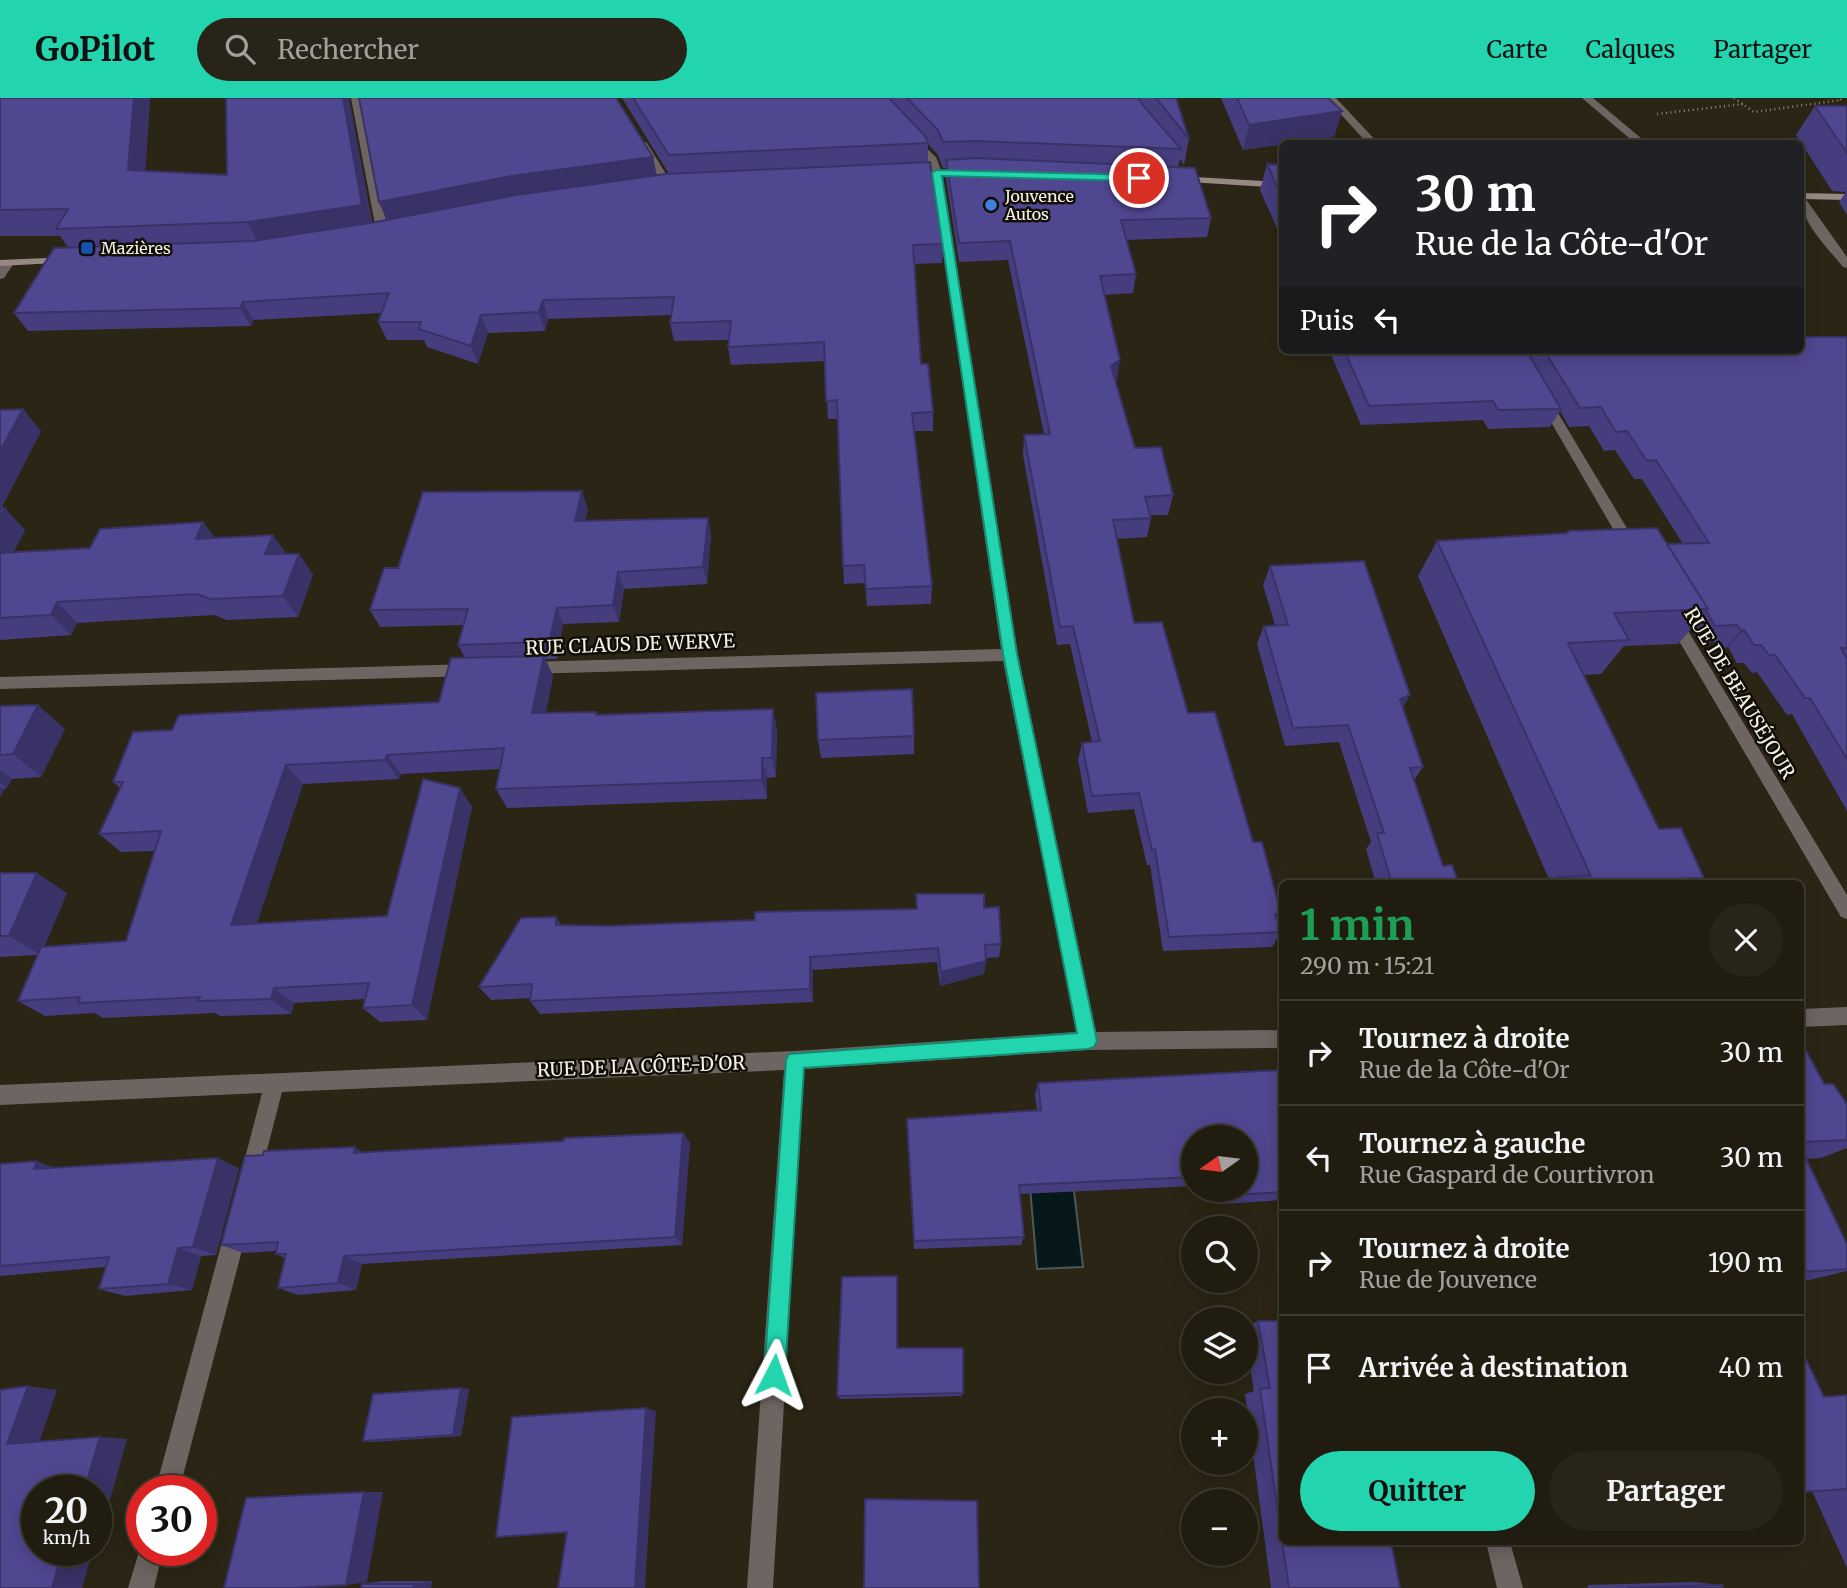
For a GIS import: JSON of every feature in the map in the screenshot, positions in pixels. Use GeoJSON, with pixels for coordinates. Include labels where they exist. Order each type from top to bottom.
{"type":"FeatureCollection","features":[{"type":"Feature","properties":{"kind":"street"},"geometry":{"type":"LineString","coordinates":[[356,98],[383,235]]}},
{"type":"Feature","properties":{"kind":"street"},"geometry":{"type":"LineString","coordinates":[[1331,98],[1370,140]]}},
{"type":"Feature","properties":{"kind":"street"},"geometry":{"type":"LineString","coordinates":[[1587,98],[1638,140]]}},
{"type":"Feature","properties":{"kind":"street"},"geometry":{"type":"LineString","coordinates":[[633,128],[669,187]]}},
{"type":"Feature","properties":{"kind":"street"},"geometry":{"type":"LineString","coordinates":[[903,128],[932,159],[937,173],[1010,654],[1088,1041]]}},
{"type":"Feature","properties":{"kind":"street"},"geometry":{"type":"LineString","coordinates":[[1175,166],[1193,180]]}},
{"type":"Feature","properties":{"kind":"street"},"geometry":{"type":"LineString","coordinates":[[905,175],[975,173]]}},
{"type":"Feature","properties":{"kind":"street"},"geometry":{"type":"LineString","coordinates":[[1166,179],[1279,187]]}},
{"type":"Feature","properties":{"kind":"street"},"geometry":{"type":"LineString","coordinates":[[656,189],[683,187]]}},
{"type":"Feature","properties":{"kind":"street"},"geometry":{"type":"LineString","coordinates":[[1804,198],[1847,197]]}},
{"type":"Feature","properties":{"kind":"street"},"geometry":{"type":"LineString","coordinates":[[1804,203],[1821,232],[1847,265]]}},
{"type":"Feature","properties":{"kind":"street"},"geometry":{"type":"LineString","coordinates":[[370,237],[396,233]]}},
{"type":"Feature","properties":{"kind":"street"},"geometry":{"type":"LineString","coordinates":[[0,276],[4,263],[87,260]]}},
{"type":"Feature","properties":{"kind":"street"},"geometry":{"type":"LineString","coordinates":[[1535,386],[1642,565]]}},
{"type":"Feature","properties":{"kind":"street","name":"RUE DE BEAUSÉJOUR"},"geometry":{"type":"LineString","coordinates":[[1663,601],[1847,911]]}},
{"type":"Feature","properties":{"kind":"street","name":"RUE CLAUS DE WERVE"},"geometry":{"type":"LineString","coordinates":[[511,669],[1010,654]]}},
{"type":"Feature","properties":{"kind":"street"},"geometry":{"type":"LineString","coordinates":[[0,683],[483,669]]}},
{"type":"Feature","properties":{"kind":"street"},"geometry":{"type":"LineString","coordinates":[[1804,1018],[1847,1016]]}},
{"type":"Feature","properties":{"kind":"street","name":"RUE DE LA CÔTE-D'OR"},"geometry":{"type":"LineString","coordinates":[[0,1095],[795,1060],[1088,1041],[1279,1039]]}},
{"type":"Feature","properties":{"kind":"street"},"geometry":{"type":"LineString","coordinates":[[760,1588],[795,1060]]}},
{"type":"Feature","properties":{"kind":"street"},"geometry":{"type":"LineString","coordinates":[[171,1475],[275,1082]]}},
{"type":"Feature","properties":{"kind":"street"},"geometry":{"type":"LineString","coordinates":[[1499,1545],[1510,1588]]}},
{"type":"Feature","properties":{"kind":"street"},"geometry":{"type":"LineString","coordinates":[[141,1588],[147,1566]]}},
{"type":"Feature","properties":{"kind":"path"},"geometry":{"type":"LineString","coordinates":[[1734,98],[1754,112],[1841,100],[1839,98]]}},
{"type":"Feature","properties":{"kind":"path"},"geometry":{"type":"LineString","coordinates":[[1613,119],[1743,104]]}},
{"type":"Feature","properties":{"kind":"shaded area"},"geometry":{"type":"Polygon","coordinates":[[[1072,1174],[1083,1267],[1037,1269],[1029,1175],[1072,1174]]]}},
{"type":"Feature","properties":{"kind":"building"},"geometry":{"type":"Polygon","coordinates":[[[0,98],[134,98],[128,170],[227,175],[226,98],[343,98],[362,205],[247,222],[56,229],[68,209],[0,210],[0,98]]]}},
{"type":"Feature","properties":{"kind":"building"},"geometry":{"type":"Polygon","coordinates":[[[359,98],[616,98],[653,157],[512,176],[379,202],[359,98]]]}},
{"type":"Feature","properties":{"kind":"building"},"geometry":{"type":"Polygon","coordinates":[[[633,98],[889,98],[925,136],[928,143],[669,155],[633,98]]]}},
{"type":"Feature","properties":{"kind":"building"},"geometry":{"type":"Polygon","coordinates":[[[907,98],[1138,98],[1181,149],[943,142],[938,130],[907,98]]]}},
{"type":"Feature","properties":{"kind":"building"},"geometry":{"type":"Polygon","coordinates":[[[1156,98],[1176,98],[1189,139],[1156,98]]]}},
{"type":"Feature","properties":{"kind":"building"},"geometry":{"type":"Polygon","coordinates":[[[1237,98],[1328,98],[1342,111],[1249,125],[1237,98]]]}},
{"type":"Feature","properties":{"kind":"building"},"geometry":{"type":"Polygon","coordinates":[[[1815,106],[1847,106],[1847,153],[1815,106]]]}},
{"type":"Feature","properties":{"kind":"building"},"geometry":{"type":"Polygon","coordinates":[[[976,158],[1195,168],[1211,218],[1121,220],[1136,274],[1100,276],[1120,360],[1111,366],[1135,448],[1161,447],[1173,495],[1145,497],[1151,518],[1113,520],[1134,623],[1162,622],[1188,713],[1215,712],[1253,842],[1262,842],[1279,906],[1279,914],[1275,914],[1279,932],[1169,937],[1155,849],[1152,850],[1139,793],[1092,796],[1082,743],[1100,741],[1073,626],[1060,627],[1024,435],[1050,434],[1010,241],[959,243],[946,160],[976,158]]]}},
{"type":"Feature","properties":{"kind":"building"},"geometry":{"type":"Polygon","coordinates":[[[930,162],[943,244],[913,245],[921,364],[928,364],[933,412],[912,413],[932,586],[866,589],[864,565],[843,566],[837,400],[826,401],[824,342],[728,347],[731,321],[670,323],[674,297],[543,300],[539,312],[481,315],[471,346],[419,329],[421,322],[378,322],[389,293],[243,302],[240,308],[14,313],[54,248],[252,241],[376,222],[516,195],[666,174],[930,162]]]}},
{"type":"Feature","properties":{"kind":"building"},"geometry":{"type":"Polygon","coordinates":[[[1267,164],[1279,165],[1279,191],[1267,164]]]}},
{"type":"Feature","properties":{"kind":"building"},"geometry":{"type":"Polygon","coordinates":[[[1804,337],[1847,337],[1847,648],[1841,648],[1847,659],[1847,759],[1810,698],[1805,698],[1775,655],[1769,655],[1761,645],[1754,645],[1737,625],[1715,626],[1706,611],[1708,609],[1667,544],[1709,543],[1656,460],[1647,461],[1627,431],[1616,432],[1601,407],[1580,408],[1546,354],[1804,354],[1804,337]]]}},
{"type":"Feature","properties":{"kind":"building"},"geometry":{"type":"Polygon","coordinates":[[[1346,354],[1528,354],[1561,409],[1498,410],[1493,401],[1369,406],[1346,354]]]}},
{"type":"Feature","properties":{"kind":"building"},"geometry":{"type":"Polygon","coordinates":[[[23,409],[0,451],[0,410],[23,409]]]}},
{"type":"Feature","properties":{"kind":"building"},"geometry":{"type":"Polygon","coordinates":[[[582,491],[575,521],[708,518],[703,567],[618,572],[613,605],[557,608],[549,642],[458,645],[468,609],[370,610],[384,568],[398,568],[423,492],[582,491]]]}},
{"type":"Feature","properties":{"kind":"building"},"geometry":{"type":"Polygon","coordinates":[[[203,522],[196,539],[273,535],[265,554],[299,554],[283,596],[211,599],[197,594],[57,602],[51,615],[0,618],[0,553],[90,548],[100,529],[203,522]]]}},
{"type":"Feature","properties":{"kind":"building"},"geometry":{"type":"Polygon","coordinates":[[[1657,528],[1708,609],[1614,613],[1629,640],[1568,643],[1659,829],[1681,828],[1704,878],[1560,880],[1559,877],[1591,876],[1437,541],[1568,531],[1657,528]]]}},
{"type":"Feature","properties":{"kind":"building"},"geometry":{"type":"Polygon","coordinates":[[[1364,561],[1410,695],[1400,699],[1423,767],[1410,768],[1443,866],[1452,865],[1458,880],[1391,880],[1377,833],[1384,833],[1348,725],[1293,728],[1264,626],[1288,625],[1270,566],[1364,561]]]}},
{"type":"Feature","properties":{"kind":"building"},"geometry":{"type":"Polygon","coordinates":[[[544,656],[532,713],[596,712],[596,715],[773,709],[772,758],[762,758],[762,780],[496,789],[504,748],[387,755],[385,760],[286,765],[231,925],[387,916],[423,779],[460,788],[412,1005],[363,1008],[369,983],[274,988],[271,999],[198,1001],[200,997],[78,1003],[80,997],[18,1001],[41,947],[126,941],[161,831],[99,834],[123,782],[113,782],[133,732],[172,730],[179,715],[439,702],[451,658],[544,656]]]}},
{"type":"Feature","properties":{"kind":"building"},"geometry":{"type":"Polygon","coordinates":[[[912,689],[914,736],[818,740],[816,693],[912,689]]]}},
{"type":"Feature","properties":{"kind":"building"},"geometry":{"type":"Polygon","coordinates":[[[38,705],[13,754],[0,755],[0,706],[38,705]]]}},
{"type":"Feature","properties":{"kind":"building"},"geometry":{"type":"Polygon","coordinates":[[[0,873],[37,873],[9,936],[0,936],[0,873]]]}},
{"type":"Feature","properties":{"kind":"building"},"geometry":{"type":"Polygon","coordinates":[[[916,894],[984,894],[984,908],[999,907],[1001,944],[985,945],[986,961],[941,972],[938,948],[810,957],[810,989],[530,1001],[532,984],[479,987],[521,918],[556,917],[556,925],[609,926],[755,920],[755,912],[917,909],[916,894]]]}},
{"type":"Feature","properties":{"kind":"building"},"geometry":{"type":"Polygon","coordinates":[[[1804,1050],[1824,1084],[1833,1084],[1847,1104],[1847,1140],[1804,1142],[1804,1050]]]}},
{"type":"Feature","properties":{"kind":"building"},"geometry":{"type":"Polygon","coordinates":[[[1279,1070],[1279,1192],[1258,1193],[1258,1125],[1181,1125],[1181,1178],[1019,1185],[1024,1237],[914,1241],[907,1119],[1041,1110],[1038,1083],[1279,1070]]]}},
{"type":"Feature","properties":{"kind":"building"},"geometry":{"type":"Polygon","coordinates":[[[683,1133],[675,1237],[344,1256],[338,1283],[278,1288],[286,1254],[276,1254],[278,1242],[221,1245],[245,1156],[263,1155],[264,1151],[355,1147],[354,1153],[564,1141],[564,1138],[683,1133]]]}},
{"type":"Feature","properties":{"kind":"building"},"geometry":{"type":"Polygon","coordinates":[[[1804,1154],[1847,1244],[1847,1269],[1804,1272],[1804,1154]]]}},
{"type":"Feature","properties":{"kind":"building"},"geometry":{"type":"Polygon","coordinates":[[[218,1158],[193,1247],[178,1248],[168,1284],[99,1289],[109,1257],[0,1266],[0,1164],[37,1161],[34,1169],[218,1158]]]}},
{"type":"Feature","properties":{"kind":"building"},"geometry":{"type":"Polygon","coordinates":[[[897,1276],[897,1348],[963,1348],[963,1393],[837,1396],[842,1277],[897,1276]]]}},
{"type":"Feature","properties":{"kind":"building"},"geometry":{"type":"Polygon","coordinates":[[[1258,1321],[1279,1321],[1279,1519],[1260,1389],[1270,1388],[1258,1321]]]}},
{"type":"Feature","properties":{"kind":"building"},"geometry":{"type":"Polygon","coordinates":[[[1804,1359],[1824,1397],[1847,1395],[1847,1489],[1804,1492],[1804,1359]]]}},
{"type":"Feature","properties":{"kind":"building"},"geometry":{"type":"Polygon","coordinates":[[[28,1386],[7,1444],[100,1437],[89,1475],[21,1475],[21,1566],[58,1566],[52,1588],[0,1588],[0,1390],[28,1386]]]}},
{"type":"Feature","properties":{"kind":"building"},"geometry":{"type":"Polygon","coordinates":[[[461,1388],[453,1435],[363,1441],[373,1394],[461,1388]]]}},
{"type":"Feature","properties":{"kind":"building"},"geometry":{"type":"Polygon","coordinates":[[[646,1408],[635,1588],[558,1588],[567,1532],[496,1537],[512,1417],[646,1408]]]}},
{"type":"Feature","properties":{"kind":"building"},"geometry":{"type":"Polygon","coordinates":[[[364,1492],[346,1585],[224,1588],[246,1498],[364,1492]]]}},
{"type":"Feature","properties":{"kind":"building"},"geometry":{"type":"Polygon","coordinates":[[[865,1499],[977,1501],[979,1588],[864,1588],[865,1499]]]}},
{"type":"Feature","properties":{"kind":"building"},"geometry":{"type":"Polygon","coordinates":[[[1283,1545],[1392,1545],[1400,1588],[1289,1588],[1283,1545]]]}},
{"type":"Feature","properties":{"kind":"building"},"geometry":{"type":"Polygon","coordinates":[[[362,1584],[414,1584],[413,1588],[361,1588],[362,1584]]]}},
{"type":"Feature","properties":{"kind":"building"},"geometry":{"type":"Polygon","coordinates":[[[1722,1585],[1723,1588],[1627,1588],[1722,1585]]]}},
{"type":"Feature","properties":{"kind":"place","name":"Jouvence Autos"},"geometry":{"type":"Point","coordinates":[991,205]}},
{"type":"Feature","properties":{"kind":"place","name":"Mazières"},"geometry":{"type":"Point","coordinates":[87,248]}},
{"type":"Feature","properties":{"kind":"route"},"geometry":{"type":"LineString","coordinates":[[774,1375],[795,1060],[1088,1041],[1010,654],[937,173],[1139,178]]}}]}
